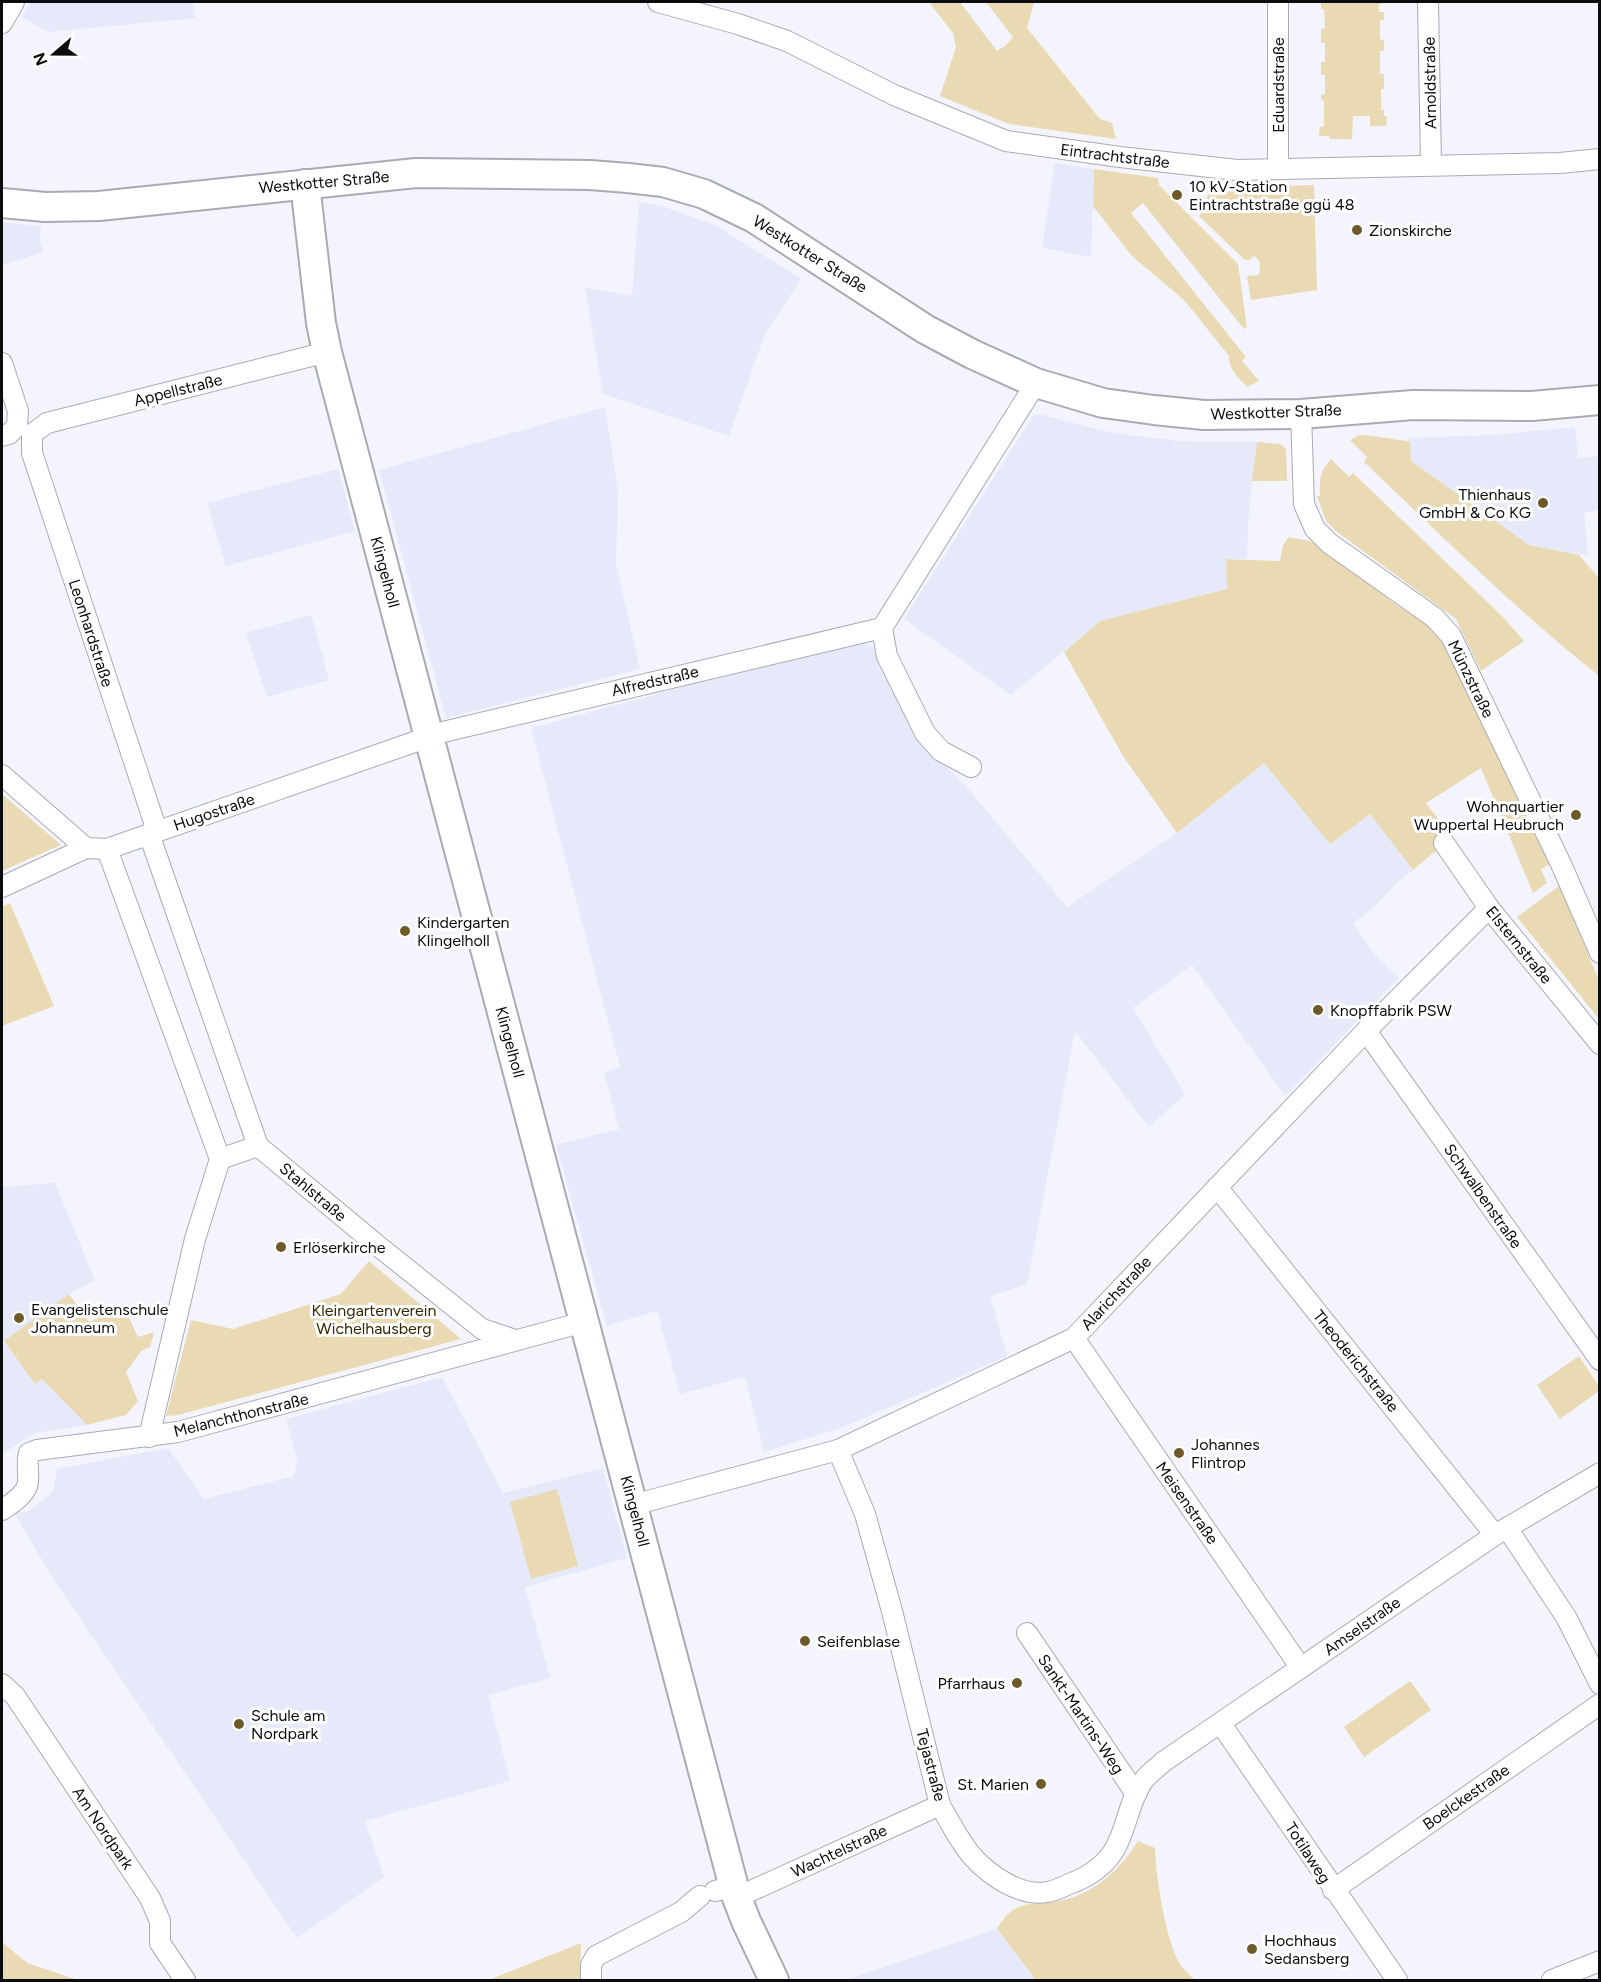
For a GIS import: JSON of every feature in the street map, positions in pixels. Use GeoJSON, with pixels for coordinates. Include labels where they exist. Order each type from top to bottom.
{"type":"FeatureCollection","features":[{"type":"Feature","properties":{"kind":"street"},"geometry":{"type":"LineString","coordinates":[[2,23],[14,2]]}},
{"type":"Feature","properties":{"kind":"street","name":"Eintrachtstraße"},"geometry":{"type":"LineString","coordinates":[[658,2],[738,24],[787,41],[894,94],[1006,141],[1237,170],[1560,163],[1599,159]]}},
{"type":"Feature","properties":{"kind":"street","name":"Eduardstraße"},"geometry":{"type":"LineString","coordinates":[[1278,2],[1278,169]]}},
{"type":"Feature","properties":{"kind":"street","name":"Arnoldstraße"},"geometry":{"type":"LineString","coordinates":[[1428,2],[1431,165]]}},
{"type":"Feature","properties":{"kind":"street","name":"Westkotter Straße"},"geometry":{"type":"LineString","coordinates":[[2,203],[45,207],[99,206],[416,173],[590,175],[663,182],[704,194],[754,218],[925,329],[990,363],[1036,383],[1103,403],[1204,415],[1300,414],[1413,405],[1532,406],[1599,400]]}},
{"type":"Feature","properties":{"kind":"street","name":"Klingelholl"},"geometry":{"type":"LineString","coordinates":[[305,184],[321,323],[327,352],[633,1505],[717,1894],[746,1921],[774,1980]]}},
{"type":"Feature","properties":{"kind":"street","name":"Appellstraße"},"geometry":{"type":"LineString","coordinates":[[17,432],[327,352]]}},
{"type":"Feature","properties":{"kind":"street","name":"Leonhardstraße"},"geometry":{"type":"LineString","coordinates":[[2,363],[18,411],[17,432],[32,453],[153,833]]}},
{"type":"Feature","properties":{"kind":"street"},"geometry":{"type":"LineString","coordinates":[[971,767],[941,751],[925,733],[887,656],[882,628],[1036,383]]}},
{"type":"Feature","properties":{"kind":"street","name":"Münzstraße"},"geometry":{"type":"LineString","coordinates":[[1300,414],[1304,504],[1315,529],[1329,543],[1435,618],[1451,636],[1561,864],[1599,952]]}},
{"type":"Feature","properties":{"kind":"street","name":"Alfredstraße"},"geometry":{"type":"LineString","coordinates":[[429,736],[626,687],[882,628]]}},
{"type":"Feature","properties":{"kind":"street","name":"Hugostraße"},"geometry":{"type":"LineString","coordinates":[[2,887],[86,849],[107,849],[429,736]]}},
{"type":"Feature","properties":{"kind":"street"},"geometry":{"type":"LineString","coordinates":[[2,775],[86,849]]}},
{"type":"Feature","properties":{"kind":"street"},"geometry":{"type":"LineString","coordinates":[[153,833],[258,1146],[220,1159]]}},
{"type":"Feature","properties":{"kind":"street","name":"Elsternstraße"},"geometry":{"type":"LineString","coordinates":[[1444,843],[1489,908],[1599,1044]]}},
{"type":"Feature","properties":{"kind":"street"},"geometry":{"type":"LineString","coordinates":[[107,849],[220,1159],[197,1230],[149,1437]]}},
{"type":"Feature","properties":{"kind":"street","name":"Alarichstraße"},"geometry":{"type":"LineString","coordinates":[[633,1505],[838,1450],[1074,1338],[1366,1031],[1489,908]]}},
{"type":"Feature","properties":{"kind":"street","name":"Schwalbenstraße"},"geometry":{"type":"LineString","coordinates":[[1366,1031],[1599,1360]]}},
{"type":"Feature","properties":{"kind":"street","name":"Stahlstraße"},"geometry":{"type":"LineString","coordinates":[[258,1146],[482,1329],[515,1340]]}},
{"type":"Feature","properties":{"kind":"street","name":"Theoderichstraße"},"geometry":{"type":"LineString","coordinates":[[1217,1187],[1501,1531],[1566,1617],[1599,1684]]}},
{"type":"Feature","properties":{"kind":"street"},"geometry":{"type":"LineString","coordinates":[[515,1340],[584,1322]]}},
{"type":"Feature","properties":{"kind":"street","name":"Meisenstraße"},"geometry":{"type":"LineString","coordinates":[[1074,1338],[1301,1668]]}},
{"type":"Feature","properties":{"kind":"street","name":"Melanchthonstraße"},"geometry":{"type":"LineString","coordinates":[[2,1510],[22,1494],[28,1484],[26,1462],[29,1453],[38,1450],[178,1432],[515,1340]]}},
{"type":"Feature","properties":{"kind":"street","name":"Tejastraße"},"geometry":{"type":"LineString","coordinates":[[838,1450],[865,1514],[892,1611],[940,1805],[972,1856],[986,1870],[1010,1886],[1031,1893],[1048,1892],[1087,1876],[1099,1868],[1111,1855],[1121,1839],[1136,1794]]}},
{"type":"Feature","properties":{"kind":"street","name":"Amselstraße"},"geometry":{"type":"LineString","coordinates":[[1136,1794],[1144,1779],[1163,1762],[1501,1531],[1599,1473]]}},
{"type":"Feature","properties":{"kind":"street","name":"Sankt-Martins-Weg"},"geometry":{"type":"LineString","coordinates":[[1027,1633],[1136,1794]]}},
{"type":"Feature","properties":{"kind":"street","name":"Am Nordpark"},"geometry":{"type":"LineString","coordinates":[[2,1684],[15,1696],[150,1898],[160,1921],[160,1943],[185,1980]]}},
{"type":"Feature","properties":{"kind":"street","name":"Boelckestraße"},"geometry":{"type":"LineString","coordinates":[[1333,1890],[1599,1704]]}},
{"type":"Feature","properties":{"kind":"street","name":"Totilaweg"},"geometry":{"type":"LineString","coordinates":[[1221,1724],[1397,1980]]}},
{"type":"Feature","properties":{"kind":"street","name":"Wachtelstraße"},"geometry":{"type":"LineString","coordinates":[[717,1894],[751,1891],[940,1805]]}},
{"type":"Feature","properties":{"kind":"street"},"geometry":{"type":"LineString","coordinates":[[591,1980],[591,1965],[596,1956],[717,1894]]}},
{"type":"Feature","properties":{"kind":"street"},"geometry":{"type":"LineString","coordinates":[[1552,1980],[1599,1961]]}},
{"type":"Feature","properties":{"kind":"shaded area"},"geometry":{"type":"Polygon","coordinates":[[[31,2],[193,2],[195,18],[48,32],[22,17],[31,2]]]}},
{"type":"Feature","properties":{"kind":"shaded area"},"geometry":{"type":"Polygon","coordinates":[[[1055,163],[1094,169],[1091,257],[1042,248],[1055,163]]]}},
{"type":"Feature","properties":{"kind":"shaded area"},"geometry":{"type":"Polygon","coordinates":[[[639,202],[662,206],[715,225],[801,279],[765,334],[729,436],[603,394],[585,288],[632,296],[639,202]]]}},
{"type":"Feature","properties":{"kind":"shaded area"},"geometry":{"type":"Polygon","coordinates":[[[2,222],[41,226],[40,242],[43,252],[2,265],[2,222]]]}},
{"type":"Feature","properties":{"kind":"shaded area"},"geometry":{"type":"Polygon","coordinates":[[[605,407],[618,491],[616,564],[640,669],[446,718],[379,470],[605,407]]]}},
{"type":"Feature","properties":{"kind":"shaded area"},"geometry":{"type":"Polygon","coordinates":[[[1040,414],[1100,430],[1135,436],[1180,441],[1257,442],[1249,510],[1247,558],[1226,559],[1227,589],[1100,621],[1011,695],[904,619],[1031,419],[1034,415],[1040,414]]]}},
{"type":"Feature","properties":{"kind":"shaded area"},"geometry":{"type":"Polygon","coordinates":[[[1575,427],[1578,458],[1599,456],[1599,510],[1584,513],[1588,555],[1529,545],[1411,461],[1409,438],[1493,435],[1575,427]]]}},
{"type":"Feature","properties":{"kind":"shaded area"},"geometry":{"type":"Polygon","coordinates":[[[338,469],[355,531],[226,566],[207,503],[338,469]]]}},
{"type":"Feature","properties":{"kind":"shaded area"},"geometry":{"type":"Polygon","coordinates":[[[311,615],[329,680],[267,697],[246,633],[311,615]]]}},
{"type":"Feature","properties":{"kind":"shaded area"},"geometry":{"type":"Polygon","coordinates":[[[856,640],[879,650],[926,747],[965,785],[1067,907],[1177,833],[1264,763],[1330,843],[1370,814],[1413,870],[1374,907],[1353,923],[1375,955],[1399,978],[1285,1096],[1192,965],[1133,1008],[1185,1094],[1149,1127],[1075,1031],[1027,1284],[990,1296],[1007,1356],[841,1428],[764,1452],[745,1377],[680,1394],[657,1311],[607,1326],[556,1145],[619,1129],[604,1072],[620,1067],[531,728],[856,640]]]}},
{"type":"Feature","properties":{"kind":"shaded area","name":"Evangelistenschule Johanneum"},"geometry":{"type":"Polygon","coordinates":[[[55,1183],[95,1280],[69,1294],[4,1342],[35,1384],[42,1379],[87,1425],[35,1433],[2,1454],[2,1187],[55,1183]]]}},
{"type":"Feature","properties":{"kind":"shaded area"},"geometry":{"type":"Polygon","coordinates":[[[442,1377],[503,1493],[603,1468],[627,1558],[525,1587],[550,1678],[488,1695],[510,1781],[365,1821],[384,1877],[297,1938],[52,1577],[13,1511],[27,1512],[53,1492],[57,1469],[168,1448],[204,1499],[294,1476],[297,1460],[286,1419],[442,1377]]]}},
{"type":"Feature","properties":{"kind":"shaded area"},"geometry":{"type":"Polygon","coordinates":[[[997,1929],[1036,1980],[846,1980],[997,1929]]]}},
{"type":"Feature","properties":{"kind":"green space"},"geometry":{"type":"Polygon","coordinates":[[[929,2],[960,2],[997,51],[1013,37],[986,2],[1034,2],[1027,28],[1100,119],[1112,123],[1116,139],[1009,124],[940,96],[956,47],[953,33],[929,2]]]}},
{"type":"Feature","properties":{"kind":"green space"},"geometry":{"type":"Polygon","coordinates":[[[1321,2],[1382,2],[1379,4],[1379,12],[1384,12],[1384,20],[1380,21],[1380,39],[1384,40],[1384,51],[1380,51],[1380,74],[1384,74],[1381,110],[1384,110],[1384,116],[1387,116],[1386,126],[1370,126],[1370,116],[1353,116],[1352,139],[1330,139],[1329,136],[1319,136],[1320,127],[1324,126],[1324,101],[1321,100],[1321,95],[1325,94],[1325,75],[1321,75],[1321,62],[1325,62],[1325,43],[1321,43],[1321,29],[1325,28],[1324,9],[1321,9],[1321,2]]]}},
{"type":"Feature","properties":{"kind":"green space"},"geometry":{"type":"Polygon","coordinates":[[[1094,169],[1158,178],[1159,185],[1238,264],[1247,327],[1244,329],[1143,203],[1131,213],[1246,357],[1242,361],[1259,381],[1247,387],[1232,369],[1229,356],[1185,301],[1132,256],[1093,206],[1094,169]]]}},
{"type":"Feature","properties":{"kind":"green space"},"geometry":{"type":"Polygon","coordinates":[[[1209,184],[1237,187],[1314,185],[1317,290],[1251,300],[1247,276],[1259,275],[1260,263],[1254,256],[1245,260],[1199,216],[1206,208],[1209,184]]]}},
{"type":"Feature","properties":{"kind":"green space"},"geometry":{"type":"Polygon","coordinates":[[[1359,435],[1410,441],[1411,461],[1529,545],[1579,555],[1599,578],[1599,676],[1508,599],[1364,462],[1367,457],[1350,440],[1359,435]]]}},
{"type":"Feature","properties":{"kind":"green space"},"geometry":{"type":"Polygon","coordinates":[[[1257,442],[1280,444],[1286,449],[1287,481],[1252,481],[1257,442]]]}},
{"type":"Feature","properties":{"kind":"green space"},"geometry":{"type":"Polygon","coordinates":[[[1331,459],[1349,477],[1353,473],[1504,618],[1524,641],[1481,671],[1456,619],[1337,532],[1326,521],[1317,496],[1320,496],[1322,472],[1331,459]]]}},
{"type":"Feature","properties":{"kind":"green space"},"geometry":{"type":"Polygon","coordinates":[[[1289,537],[1315,542],[1395,604],[1435,630],[1444,644],[1550,864],[1541,869],[1547,883],[1533,893],[1481,768],[1426,803],[1452,837],[1413,870],[1370,814],[1330,844],[1264,763],[1177,833],[1123,756],[1064,652],[1100,621],[1227,589],[1226,559],[1280,561],[1283,545],[1289,537]]]}},
{"type":"Feature","properties":{"kind":"green space"},"geometry":{"type":"Polygon","coordinates":[[[2,794],[61,845],[2,871],[2,794]]]}},
{"type":"Feature","properties":{"kind":"green space"},"geometry":{"type":"Polygon","coordinates":[[[1559,886],[1599,980],[1599,1019],[1517,917],[1559,886]]]}},
{"type":"Feature","properties":{"kind":"green space"},"geometry":{"type":"Polygon","coordinates":[[[10,903],[54,1006],[2,1026],[2,907],[10,903]]]}},
{"type":"Feature","properties":{"kind":"green space","name":"Kleingartenverein Wichelhausberg"},"geometry":{"type":"Polygon","coordinates":[[[369,1261],[461,1339],[178,1415],[166,1416],[191,1320],[233,1329],[341,1294],[369,1261]]]}},
{"type":"Feature","properties":{"kind":"green space"},"geometry":{"type":"Polygon","coordinates":[[[69,1294],[89,1322],[124,1307],[138,1337],[154,1332],[150,1347],[141,1351],[126,1372],[138,1401],[126,1415],[87,1425],[42,1379],[35,1384],[4,1341],[69,1294]]]}},
{"type":"Feature","properties":{"kind":"green space"},"geometry":{"type":"Polygon","coordinates":[[[1579,1356],[1599,1386],[1599,1391],[1560,1419],[1537,1385],[1579,1356]]]}},
{"type":"Feature","properties":{"kind":"green space"},"geometry":{"type":"Polygon","coordinates":[[[557,1489],[578,1566],[531,1579],[510,1502],[557,1489]]]}},
{"type":"Feature","properties":{"kind":"green space"},"geometry":{"type":"Polygon","coordinates":[[[1410,1681],[1431,1710],[1364,1757],[1344,1727],[1410,1681]]]}},
{"type":"Feature","properties":{"kind":"green space"},"geometry":{"type":"Polygon","coordinates":[[[1138,1841],[1155,1848],[1157,1876],[1171,1943],[1182,1967],[1195,1980],[1036,1980],[997,1929],[1005,1918],[1021,1906],[1059,1901],[1092,1889],[1117,1868],[1138,1841]]]}},
{"type":"Feature","properties":{"kind":"green space"},"geometry":{"type":"Polygon","coordinates":[[[2,1942],[27,1963],[78,1980],[2,1980],[2,1942]]]}},
{"type":"Feature","properties":{"kind":"green space"},"geometry":{"type":"Polygon","coordinates":[[[581,1943],[580,1980],[489,1980],[581,1943]]]}},
{"type":"Feature","properties":{"kind":"place","name":"10 kV-Station Eintrachtstraße ggü 48"},"geometry":{"type":"Point","coordinates":[1177,195]}},
{"type":"Feature","properties":{"kind":"place","name":"Zionskirche"},"geometry":{"type":"Point","coordinates":[1357,230]}},
{"type":"Feature","properties":{"kind":"place","name":"Thienhaus GmbH & Co KG"},"geometry":{"type":"Point","coordinates":[1543,503]}},
{"type":"Feature","properties":{"kind":"place","name":"Wohnquartier Wuppertal Heubruch"},"geometry":{"type":"Point","coordinates":[1576,815]}},
{"type":"Feature","properties":{"kind":"place","name":"Kindergarten Klingelholl"},"geometry":{"type":"Point","coordinates":[405,931]}},
{"type":"Feature","properties":{"kind":"place","name":"Knopffabrik PSW"},"geometry":{"type":"Point","coordinates":[1318,1010]}},
{"type":"Feature","properties":{"kind":"place","name":"Erlöserkirche"},"geometry":{"type":"Point","coordinates":[281,1247]}},
{"type":"Feature","properties":{"kind":"place","name":"Evangelistenschule Johanneum"},"geometry":{"type":"Point","coordinates":[19,1318]}},
{"type":"Feature","properties":{"kind":"place","name":"Johannes Flintrop"},"geometry":{"type":"Point","coordinates":[1179,1453]}},
{"type":"Feature","properties":{"kind":"place","name":"Seifenblase"},"geometry":{"type":"Point","coordinates":[805,1641]}},
{"type":"Feature","properties":{"kind":"place","name":"Pfarrhaus"},"geometry":{"type":"Point","coordinates":[1017,1683]}},
{"type":"Feature","properties":{"kind":"place","name":"Schule am Nordpark"},"geometry":{"type":"Point","coordinates":[239,1724]}},
{"type":"Feature","properties":{"kind":"place","name":"St. Marien"},"geometry":{"type":"Point","coordinates":[1041,1784]}},
{"type":"Feature","properties":{"kind":"place","name":"Hochhaus Sedansberg"},"geometry":{"type":"Point","coordinates":[1252,1949]}}]}
